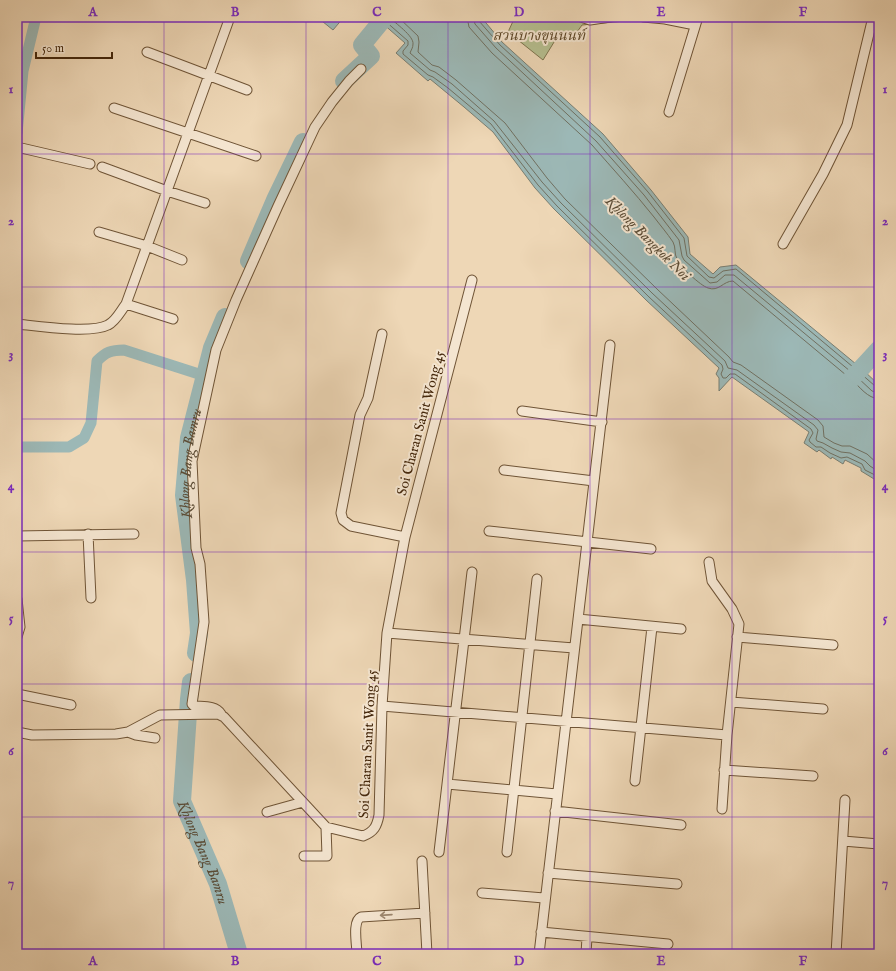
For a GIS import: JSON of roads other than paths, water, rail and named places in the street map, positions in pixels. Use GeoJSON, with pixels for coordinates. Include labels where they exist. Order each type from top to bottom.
{"type":"FeatureCollection","features":[{"type":"Feature","properties":{"kind":"street"},"geometry":{"type":"LineString","coordinates":[[581,17],[590,20],[610,17]]}},
{"type":"Feature","properties":{"kind":"street"},"geometry":{"type":"LineString","coordinates":[[643,17],[696,21],[669,112]]}},
{"type":"Feature","properties":{"kind":"street"},"geometry":{"type":"LineString","coordinates":[[783,244],[823,174],[847,125],[873,17]]}},
{"type":"Feature","properties":{"kind":"street"},"geometry":{"type":"LineString","coordinates":[[17,324],[84,329],[103,327],[115,320],[126,304],[188,133],[227,18]]}},
{"type":"Feature","properties":{"kind":"street"},"geometry":{"type":"LineString","coordinates":[[147,52],[247,90]]}},
{"type":"Feature","properties":{"kind":"street"},"geometry":{"type":"LineString","coordinates":[[220,715],[218,710],[210,707],[194,706],[192,704],[204,622],[200,564],[196,548],[192,461],[205,398],[216,350],[236,300],[315,127],[332,102],[361,69]]}},
{"type":"Feature","properties":{"kind":"street"},"geometry":{"type":"LineString","coordinates":[[114,108],[256,156]]}},
{"type":"Feature","properties":{"kind":"street"},"geometry":{"type":"LineString","coordinates":[[17,146],[90,164]]}},
{"type":"Feature","properties":{"kind":"street"},"geometry":{"type":"LineString","coordinates":[[102,167],[167,191],[205,202]]}},
{"type":"Feature","properties":{"kind":"street"},"geometry":{"type":"LineString","coordinates":[[99,232],[147,246],[182,260]]}},
{"type":"Feature","properties":{"kind":"street","name":"Soi Charan Sanit Wong 45"},"geometry":{"type":"LineString","coordinates":[[326,827],[363,836],[374,830],[378,824],[382,706],[387,633],[405,537],[472,280]]}},
{"type":"Feature","properties":{"kind":"street"},"geometry":{"type":"LineString","coordinates":[[126,304],[173,319]]}},
{"type":"Feature","properties":{"kind":"street"},"geometry":{"type":"LineString","coordinates":[[382,334],[368,398],[360,415],[341,513],[343,520],[351,526],[405,537]]}},
{"type":"Feature","properties":{"kind":"street"},"geometry":{"type":"LineString","coordinates":[[538,954],[610,345]]}},
{"type":"Feature","properties":{"kind":"street"},"geometry":{"type":"LineString","coordinates":[[522,410],[602,422]]}},
{"type":"Feature","properties":{"kind":"street"},"geometry":{"type":"LineString","coordinates":[[504,470],[594,481]]}},
{"type":"Feature","properties":{"kind":"street"},"geometry":{"type":"LineString","coordinates":[[489,531],[651,549]]}},
{"type":"Feature","properties":{"kind":"street"},"geometry":{"type":"LineString","coordinates":[[88,534],[91,598]]}},
{"type":"Feature","properties":{"kind":"street"},"geometry":{"type":"LineString","coordinates":[[17,536],[134,534]]}},
{"type":"Feature","properties":{"kind":"street"},"geometry":{"type":"LineString","coordinates":[[710,562],[712,581],[737,618],[739,624],[732,702],[727,735],[722,809]]}},
{"type":"Feature","properties":{"kind":"street"},"geometry":{"type":"LineString","coordinates":[[439,852],[472,572]]}},
{"type":"Feature","properties":{"kind":"street"},"geometry":{"type":"LineString","coordinates":[[507,852],[537,579]]}},
{"type":"Feature","properties":{"kind":"street"},"geometry":{"type":"LineString","coordinates":[[17,599],[20,627],[17,637]]}},
{"type":"Feature","properties":{"kind":"street"},"geometry":{"type":"LineString","coordinates":[[578,619],[681,629]]}},
{"type":"Feature","properties":{"kind":"street"},"geometry":{"type":"LineString","coordinates":[[635,780],[652,627]]}},
{"type":"Feature","properties":{"kind":"street"},"geometry":{"type":"LineString","coordinates":[[387,633],[574,648]]}},
{"type":"Feature","properties":{"kind":"street"},"geometry":{"type":"LineString","coordinates":[[737,637],[833,645]]}},
{"type":"Feature","properties":{"kind":"street"},"geometry":{"type":"LineString","coordinates":[[17,694],[71,705]]}},
{"type":"Feature","properties":{"kind":"street"},"geometry":{"type":"LineString","coordinates":[[732,702],[823,710]]}},
{"type":"Feature","properties":{"kind":"street"},"geometry":{"type":"LineString","coordinates":[[382,706],[727,735]]}},
{"type":"Feature","properties":{"kind":"street"},"geometry":{"type":"LineString","coordinates":[[17,732],[32,735],[116,734],[128,732],[160,716],[171,714],[220,715],[224,717],[326,827],[327,856],[304,856]]}},
{"type":"Feature","properties":{"kind":"street"},"geometry":{"type":"LineString","coordinates":[[128,732],[155,738]]}},
{"type":"Feature","properties":{"kind":"street"},"geometry":{"type":"LineString","coordinates":[[724,770],[813,776]]}},
{"type":"Feature","properties":{"kind":"street"},"geometry":{"type":"LineString","coordinates":[[447,784],[557,794]]}},
{"type":"Feature","properties":{"kind":"street"},"geometry":{"type":"LineString","coordinates":[[836,954],[845,800]]}},
{"type":"Feature","properties":{"kind":"street"},"geometry":{"type":"LineString","coordinates":[[267,812],[303,802]]}},
{"type":"Feature","properties":{"kind":"street"},"geometry":{"type":"LineString","coordinates":[[555,811],[681,825]]}},
{"type":"Feature","properties":{"kind":"street"},"geometry":{"type":"LineString","coordinates":[[843,841],[879,844]]}},
{"type":"Feature","properties":{"kind":"street"},"geometry":{"type":"LineString","coordinates":[[422,861],[427,954]]}},
{"type":"Feature","properties":{"kind":"street"},"geometry":{"type":"LineString","coordinates":[[548,873],[677,884]]}},
{"type":"Feature","properties":{"kind":"street"},"geometry":{"type":"LineString","coordinates":[[482,893],[544,898]]}},
{"type":"Feature","properties":{"kind":"street"},"geometry":{"type":"LineString","coordinates":[[357,954],[356,923],[358,918],[425,913]]}},
{"type":"Feature","properties":{"kind":"street"},"geometry":{"type":"LineString","coordinates":[[541,932],[668,944]]}},
{"type":"Feature","properties":{"kind":"street"},"geometry":{"type":"LineString","coordinates":[[586,954],[587,937]]}},
{"type":"Feature","properties":{"kind":"water"},"geometry":{"type":"Polygon","coordinates":[[[317,17],[344,17],[333,30],[317,17]]]}},
{"type":"Feature","properties":{"kind":"water","name":"Khlong Bangkok Noi"},"geometry":{"type":"Polygon","coordinates":[[[374,17],[481,17],[502,42],[603,134],[651,190],[688,237],[690,254],[713,274],[720,267],[736,265],[862,369],[879,385],[879,482],[861,471],[861,468],[845,460],[843,464],[832,457],[831,459],[819,450],[817,452],[804,443],[809,432],[732,377],[719,391],[719,378],[716,374],[719,368],[646,300],[554,209],[535,188],[493,132],[430,79],[428,81],[396,53],[405,43],[382,23],[379,26],[371,20],[374,17]]]}},
{"type":"Feature","properties":{"kind":"waterway"},"geometry":{"type":"LineString","coordinates":[[17,133],[23,71],[36,17]]}},
{"type":"Feature","properties":{"kind":"waterway","name":"Khlong Bang Bamru"},"geometry":{"type":"LineString","coordinates":[[344,81],[371,56],[362,45],[385,17]]}},
{"type":"Feature","properties":{"kind":"waterway","name":"Khlong Bang Bamru"},"geometry":{"type":"LineString","coordinates":[[249,261],[275,200],[303,142]]}},
{"type":"Feature","properties":{"kind":"waterway","name":"Khlong Bang Bamru"},"geometry":{"type":"LineString","coordinates":[[196,653],[199,633],[195,580],[184,495],[189,438],[212,348],[225,317]]}},
{"type":"Feature","properties":{"kind":"waterway"},"geometry":{"type":"LineString","coordinates":[[845,386],[879,349]]}},
{"type":"Feature","properties":{"kind":"waterway"},"geometry":{"type":"LineString","coordinates":[[17,447],[69,447],[84,438],[91,423],[97,361],[109,352],[124,350],[205,376]]}},
{"type":"Feature","properties":{"kind":"waterway","name":"Khlong Bang Bamru"},"geometry":{"type":"LineString","coordinates":[[191,682],[182,801],[218,884],[239,954]]}},
{"type":"Feature","properties":{"kind":"park label","name":"สวนบางขุนนนท์"},"geometry":{"type":"Point","coordinates":[539,35]}}]}
